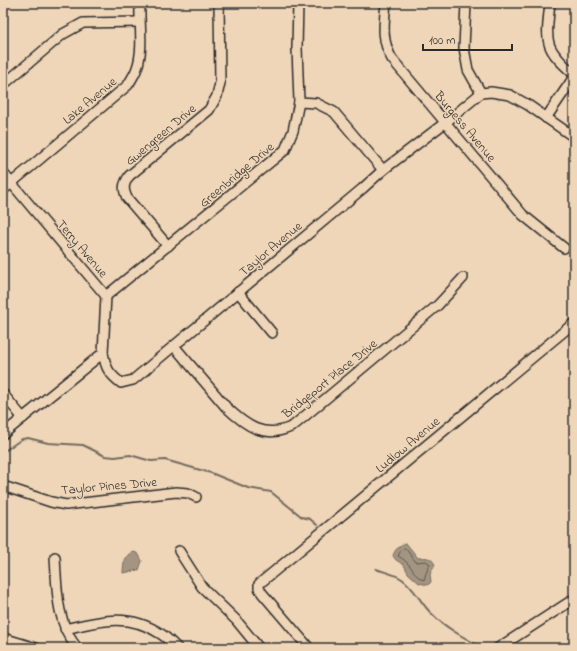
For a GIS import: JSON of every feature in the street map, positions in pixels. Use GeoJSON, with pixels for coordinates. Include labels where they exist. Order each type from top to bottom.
{"type":"FeatureCollection","features":[{"type":"Feature","properties":{"kind":"street","name":"Lake Avenue"},"geometry":{"type":"LineString","coordinates":[[3,190],[128,85],[137,69],[141,49],[139,22],[140,3]]}},
{"type":"Feature","properties":{"kind":"street","name":"Gwengreen Drive"},"geometry":{"type":"LineString","coordinates":[[168,246],[127,198],[123,190],[125,183],[130,176],[209,110],[217,96],[220,83],[219,3]]}},
{"type":"Feature","properties":{"kind":"street","name":"Greenbridge Drive"},"geometry":{"type":"LineString","coordinates":[[106,296],[285,150],[293,131],[299,102],[297,48],[298,3]]}},
{"type":"Feature","properties":{"kind":"street","name":"Burgess Avenue"},"geometry":{"type":"LineString","coordinates":[[386,3],[384,40],[386,49],[392,59],[523,215],[564,248]]}},
{"type":"Feature","properties":{"kind":"street"},"geometry":{"type":"LineString","coordinates":[[466,3],[464,48],[468,70],[481,93],[491,92],[510,95],[574,137]]}},
{"type":"Feature","properties":{"kind":"street"},"geometry":{"type":"LineString","coordinates":[[550,3],[547,33],[548,45],[558,60],[574,74]]}},
{"type":"Feature","properties":{"kind":"street"},"geometry":{"type":"LineString","coordinates":[[3,85],[63,34],[83,23],[139,22]]}},
{"type":"Feature","properties":{"kind":"street"},"geometry":{"type":"LineString","coordinates":[[546,118],[574,77]]}},
{"type":"Feature","properties":{"kind":"street","name":"Taylor Avenue"},"geometry":{"type":"LineString","coordinates":[[103,353],[105,366],[113,377],[121,383],[133,380],[383,170],[481,93]]}},
{"type":"Feature","properties":{"kind":"street"},"geometry":{"type":"LineString","coordinates":[[299,102],[316,103],[334,112],[383,170]]}},
{"type":"Feature","properties":{"kind":"street","name":"Terry Avenue"},"geometry":{"type":"LineString","coordinates":[[3,173],[106,296],[103,353]]}},
{"type":"Feature","properties":{"kind":"street","name":"Bridgeport Place Drive"},"geometry":{"type":"LineString","coordinates":[[174,346],[226,407],[238,418],[264,432],[280,432],[293,426],[438,305],[463,278]]}},
{"type":"Feature","properties":{"kind":"street"},"geometry":{"type":"LineString","coordinates":[[238,292],[272,333]]}},
{"type":"Feature","properties":{"kind":"street","name":"Ludlow Avenue"},"geometry":{"type":"LineString","coordinates":[[308,648],[262,593],[259,588],[259,584],[574,323]]}},
{"type":"Feature","properties":{"kind":"street"},"geometry":{"type":"LineString","coordinates":[[3,434],[103,353]]}},
{"type":"Feature","properties":{"kind":"street"},"geometry":{"type":"LineString","coordinates":[[3,394],[23,418]]}},
{"type":"Feature","properties":{"kind":"street","name":"Taylor Pines Drive"},"geometry":{"type":"LineString","coordinates":[[3,486],[51,502],[66,505],[176,492],[188,493],[196,497]]}},
{"type":"Feature","properties":{"kind":"street"},"geometry":{"type":"LineString","coordinates":[[179,551],[202,587],[236,620],[259,648]]}},
{"type":"Feature","properties":{"kind":"street"},"geometry":{"type":"LineString","coordinates":[[55,557],[60,617],[65,629],[77,648]]}},
{"type":"Feature","properties":{"kind":"street"},"geometry":{"type":"LineString","coordinates":[[498,648],[574,599]]}},
{"type":"Feature","properties":{"kind":"street"},"geometry":{"type":"LineString","coordinates":[[65,629],[113,619],[125,620],[148,626],[162,634],[177,648]]}},
{"type":"Feature","properties":{"kind":"street"},"geometry":{"type":"LineString","coordinates":[[3,638],[36,648]]}},
{"type":"Feature","properties":{"kind":"water"},"geometry":{"type":"Polygon","coordinates":[[[406,543],[418,558],[428,558],[434,562],[435,565],[430,574],[431,582],[428,585],[419,583],[408,573],[404,565],[393,556],[398,548],[406,543]]]}},
{"type":"Feature","properties":{"kind":"water"},"geometry":{"type":"Polygon","coordinates":[[[135,552],[139,555],[142,561],[139,570],[123,573],[125,560],[129,555],[135,552]]]}},
{"type":"Feature","properties":{"kind":"waterway"},"geometry":{"type":"LineString","coordinates":[[3,452],[22,439],[28,438],[48,443],[83,445],[105,456],[115,457],[130,455],[151,461],[165,460],[211,473],[248,488],[271,492],[302,517],[310,519],[317,525]]}},
{"type":"Feature","properties":{"kind":"waterway"},"geometry":{"type":"LineString","coordinates":[[376,569],[393,574],[402,579],[411,587],[428,610],[438,619],[456,633],[483,648]]}}]}
